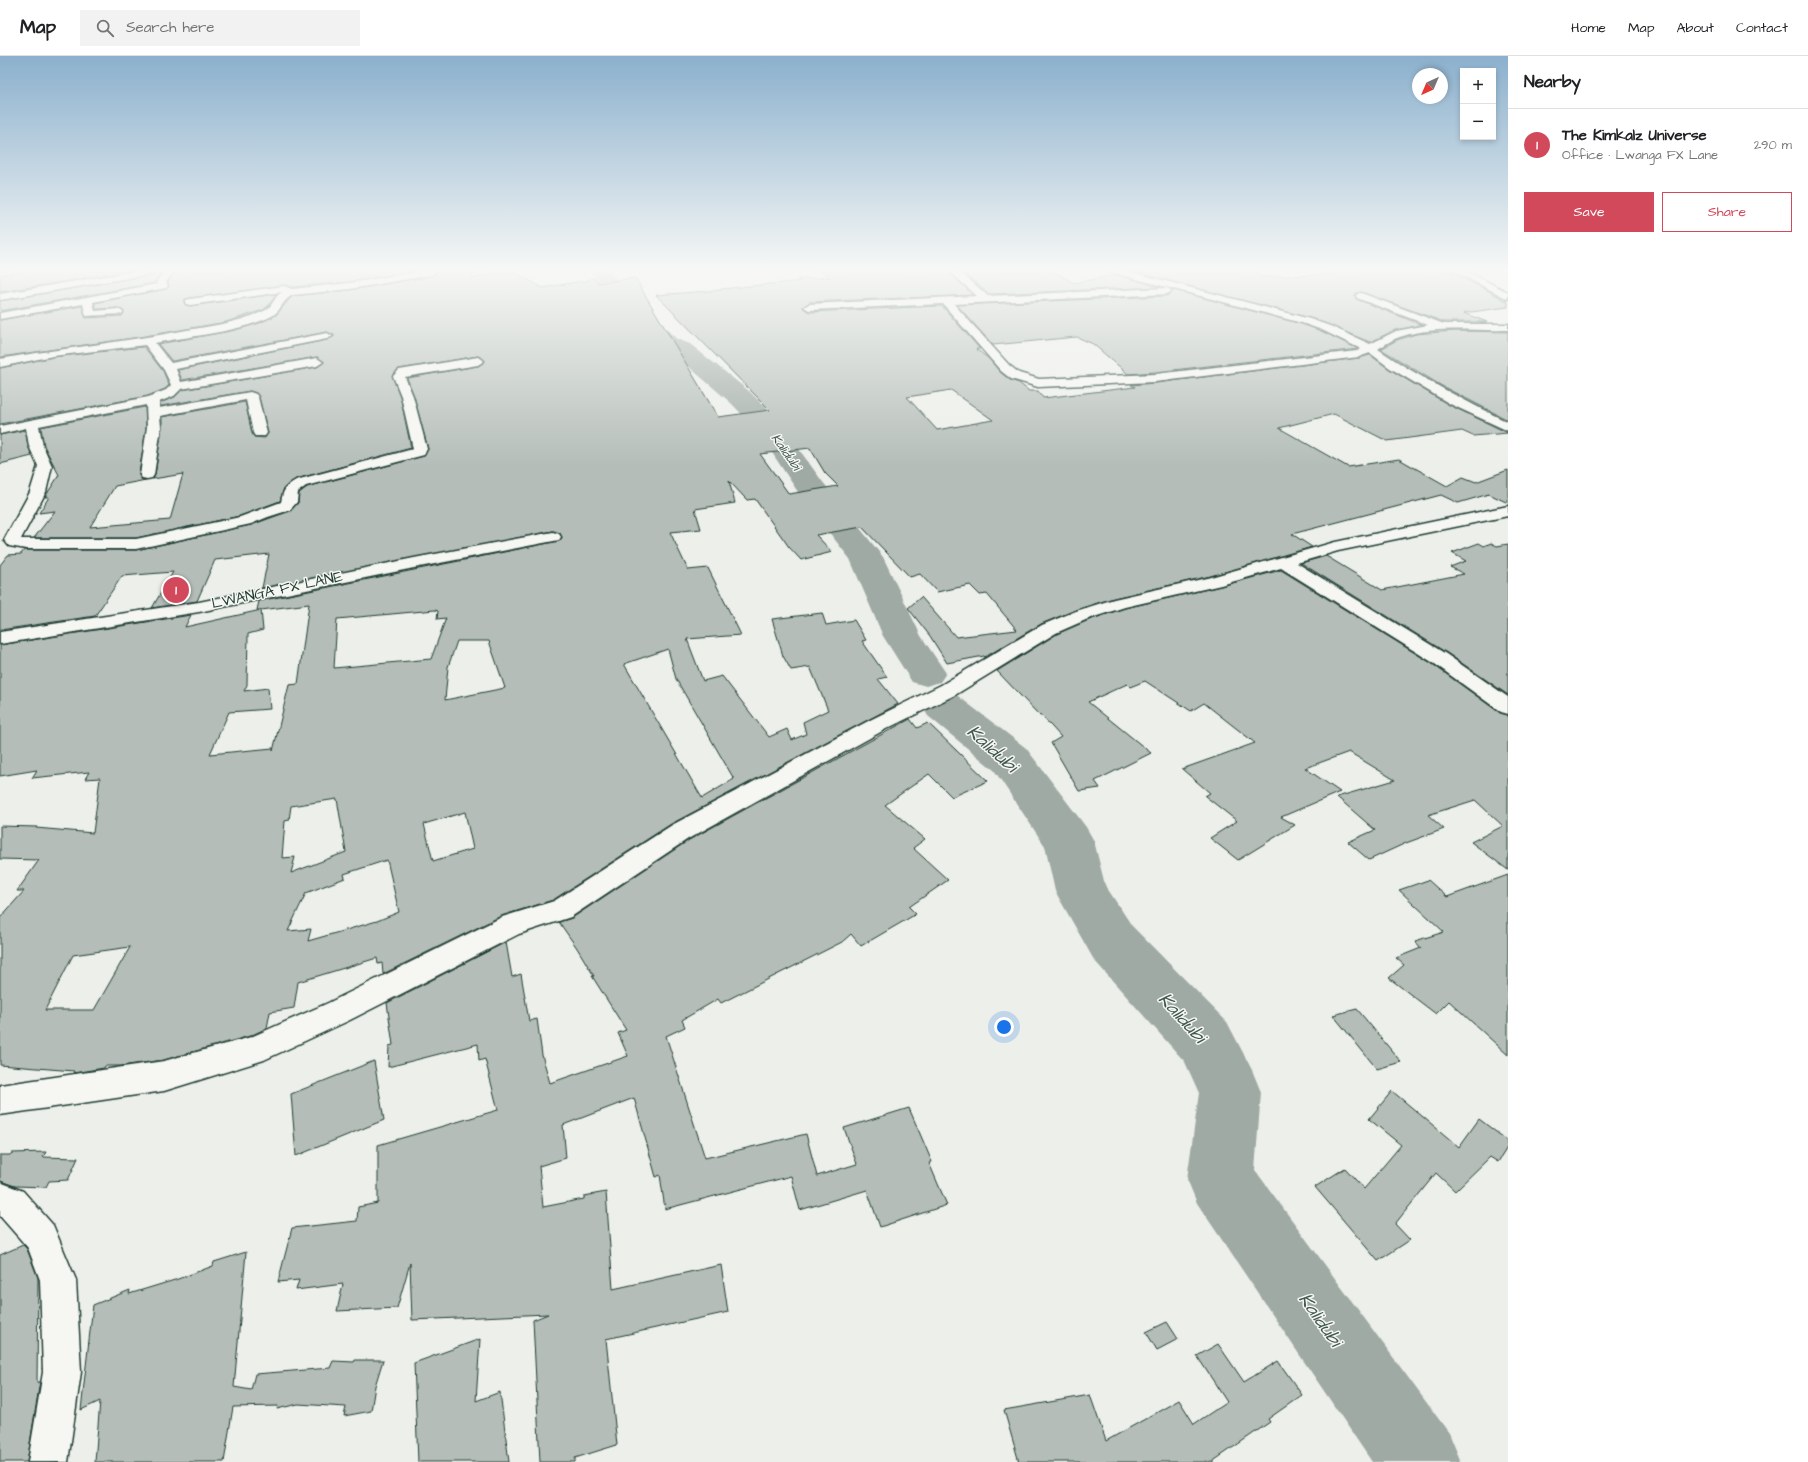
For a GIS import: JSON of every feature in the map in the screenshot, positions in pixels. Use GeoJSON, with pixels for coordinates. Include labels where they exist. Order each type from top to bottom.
{"type":"FeatureCollection","features":[{"type":"Feature","properties":{"kind":"street"},"geometry":{"type":"LineString","coordinates":[[0,363],[53,353],[148,341],[177,336]]}},
{"type":"Feature","properties":{"kind":"street"},"geometry":{"type":"LineString","coordinates":[[168,367],[327,336]]}},
{"type":"Feature","properties":{"kind":"street"},"geometry":{"type":"LineString","coordinates":[[976,336],[1015,376],[1038,383],[1155,378],[1359,354],[1372,349],[1395,336]]}},
{"type":"Feature","properties":{"kind":"street"},"geometry":{"type":"LineString","coordinates":[[1343,336],[1372,349],[1394,365],[1455,401],[1508,427]]}},
{"type":"Feature","properties":{"kind":"street"},"geometry":{"type":"LineString","coordinates":[[148,341],[168,367],[177,386]]}},
{"type":"Feature","properties":{"kind":"street"},"geometry":{"type":"LineString","coordinates":[[32,423],[36,446],[45,466],[38,492],[12,540],[15,543],[26,544],[136,544],[245,521],[261,514],[286,507],[289,503],[290,490],[292,487],[301,483],[419,452],[420,449],[407,396],[399,376],[403,373],[478,361]]}},
{"type":"Feature","properties":{"kind":"street"},"geometry":{"type":"LineString","coordinates":[[153,406],[177,386],[317,362]]}},
{"type":"Feature","properties":{"kind":"street"},"geometry":{"type":"LineString","coordinates":[[0,430],[122,407],[153,406],[250,396],[252,397],[260,433]]}},
{"type":"Feature","properties":{"kind":"street"},"geometry":{"type":"LineString","coordinates":[[147,475],[154,427],[153,406]]}},
{"type":"Feature","properties":{"kind":"street"},"geometry":{"type":"LineString","coordinates":[[0,1100],[164,1076],[254,1050],[338,1012],[511,925],[562,909],[680,832],[872,728],[948,690],[1049,629],[1082,615],[1120,603],[1215,581],[1335,548],[1508,511]]}},
{"type":"Feature","properties":{"kind":"street","name":"LWANGA FX LANE"},"geometry":{"type":"LineString","coordinates":[[0,638],[199,606],[391,567],[554,537]]}},
{"type":"Feature","properties":{"kind":"street"},"geometry":{"type":"LineString","coordinates":[[1284,562],[1439,658],[1508,708]]}},
{"type":"Feature","properties":{"kind":"street"},"geometry":{"type":"LineString","coordinates":[[0,1199],[12,1203],[41,1237],[58,1280],[62,1372],[48,1462]]}},
{"type":"Feature","properties":{"kind":"building"},"geometry":{"type":"Polygon","coordinates":[[[0,336],[148,336],[140,337],[0,357],[0,336]]]}},
{"type":"Feature","properties":{"kind":"building"},"geometry":{"type":"Polygon","coordinates":[[[205,336],[308,336],[172,361],[158,344],[205,336]]]}},
{"type":"Feature","properties":{"kind":"building"},"geometry":{"type":"Polygon","coordinates":[[[333,336],[669,336],[718,417],[770,410],[696,336],[968,336],[980,349],[976,349],[989,359],[1000,372],[1010,380],[1019,383],[1029,391],[1038,391],[1043,398],[1135,387],[1131,385],[1359,358],[1370,355],[1389,369],[1449,405],[1508,433],[1473,436],[1462,431],[1387,441],[1334,414],[1279,428],[1348,467],[1399,459],[1447,486],[1463,477],[1476,482],[1508,470],[1508,503],[1489,494],[1458,503],[1441,495],[1292,534],[1312,547],[1211,576],[1114,598],[1076,610],[1041,624],[985,657],[947,663],[930,636],[908,608],[921,597],[956,637],[1017,630],[987,594],[980,595],[970,585],[937,592],[920,574],[910,577],[862,527],[816,535],[832,552],[801,560],[789,547],[755,499],[747,500],[729,481],[735,503],[695,509],[701,529],[670,532],[688,570],[708,568],[741,635],[687,639],[703,681],[722,676],[769,737],[787,729],[792,740],[806,734],[803,722],[828,710],[810,667],[791,670],[783,656],[772,619],[822,613],[826,625],[854,620],[866,640],[862,641],[887,677],[878,679],[898,704],[671,824],[553,900],[501,916],[383,974],[382,963],[378,964],[377,958],[298,982],[294,1008],[270,1012],[267,1028],[250,1036],[164,1060],[121,1066],[105,1066],[104,1068],[73,1073],[74,1071],[0,1065],[0,918],[24,891],[17,891],[39,860],[0,859],[0,826],[37,827],[36,828],[93,833],[100,778],[85,779],[89,772],[32,778],[37,770],[0,776],[0,645],[191,615],[185,627],[261,610],[257,610],[259,601],[559,541],[562,538],[560,533],[553,531],[262,588],[269,554],[215,560],[197,601],[152,608],[173,572],[122,576],[95,616],[0,630],[0,565],[8,555],[21,554],[24,550],[136,550],[251,525],[290,511],[298,503],[299,493],[307,487],[424,456],[428,449],[414,396],[407,378],[478,366],[485,361],[478,356],[399,369],[392,375],[400,396],[411,448],[296,479],[284,488],[280,501],[240,516],[136,538],[34,538],[55,511],[39,513],[49,497],[45,497],[59,475],[44,446],[41,427],[145,407],[146,427],[139,475],[141,479],[146,480],[115,486],[90,527],[170,520],[183,474],[153,479],[155,475],[162,427],[162,417],[245,402],[254,437],[265,438],[268,433],[259,397],[256,393],[250,391],[160,406],[160,403],[175,397],[182,390],[317,367],[324,362],[317,357],[182,380],[178,370],[327,340],[333,336]],[[951,390],[907,397],[937,430],[993,420],[951,390]],[[810,448],[760,454],[789,494],[838,486],[825,473],[810,448]],[[309,604],[261,610],[263,630],[248,634],[247,685],[244,691],[268,688],[270,709],[229,712],[210,754],[273,748],[273,751],[289,685],[298,684],[309,604]],[[435,610],[337,619],[334,668],[431,659],[446,618],[437,619],[438,611],[435,610]],[[457,641],[448,667],[445,700],[505,688],[489,641],[457,641]],[[668,649],[624,664],[702,798],[734,779],[676,679],[668,649]],[[337,799],[291,806],[289,820],[285,821],[282,858],[295,857],[291,873],[346,852],[337,799]],[[465,812],[424,824],[433,861],[473,849],[465,812]],[[387,860],[344,874],[345,878],[306,893],[288,931],[311,929],[308,941],[377,921],[399,912],[387,860]],[[130,947],[73,955],[45,1010],[94,1010],[130,947]]]}},
{"type":"Feature","properties":{"kind":"building"},"geometry":{"type":"Polygon","coordinates":[[[985,336],[1330,336],[1358,349],[1128,374],[1093,344],[1077,337],[993,345],[985,336]]]}},
{"type":"Feature","properties":{"kind":"building"},"geometry":{"type":"Polygon","coordinates":[[[1354,336],[1383,336],[1370,342],[1354,336]]]}},
{"type":"Feature","properties":{"kind":"building"},"geometry":{"type":"Polygon","coordinates":[[[1411,336],[1508,336],[1508,420],[1442,386],[1381,349],[1397,340],[1411,336]]]}},
{"type":"Feature","properties":{"kind":"building"},"geometry":{"type":"Polygon","coordinates":[[[144,347],[163,371],[169,385],[165,389],[148,396],[0,424],[0,368],[53,357],[144,347]]]}},
{"type":"Feature","properties":{"kind":"building"},"geometry":{"type":"Polygon","coordinates":[[[25,430],[28,446],[32,456],[0,464],[0,435],[25,430]]]}},
{"type":"Feature","properties":{"kind":"building"},"geometry":{"type":"Polygon","coordinates":[[[1479,543],[1484,546],[1491,543],[1497,546],[1508,544],[1508,695],[1447,653],[1301,563],[1326,556],[1382,590],[1464,574],[1450,567],[1466,561],[1452,553],[1479,543]]]}},
{"type":"Feature","properties":{"kind":"building"},"geometry":{"type":"Polygon","coordinates":[[[1281,570],[1431,663],[1500,713],[1508,715],[1508,870],[1471,842],[1503,826],[1475,800],[1428,815],[1444,829],[1406,843],[1369,860],[1348,842],[1375,830],[1337,797],[1395,780],[1349,752],[1305,768],[1340,792],[1281,817],[1295,825],[1238,860],[1210,838],[1237,821],[1205,796],[1210,793],[1182,769],[1255,743],[1204,703],[1191,711],[1145,681],[1130,687],[1127,684],[1088,702],[1151,753],[1095,781],[1100,788],[1079,791],[1051,743],[1061,737],[997,671],[1057,634],[1089,620],[1125,608],[1221,586],[1281,570]]]}},
{"type":"Feature","properties":{"kind":"building"},"geometry":{"type":"Polygon","coordinates":[[[910,719],[917,728],[928,723],[988,781],[952,797],[929,774],[885,805],[925,839],[913,848],[948,880],[909,907],[916,914],[861,946],[851,934],[842,942],[721,1003],[718,999],[682,1020],[685,1027],[666,1036],[705,1158],[806,1134],[817,1176],[857,1164],[844,1128],[909,1108],[932,1162],[929,1163],[947,1205],[880,1227],[867,1190],[800,1210],[791,1176],[665,1209],[660,1175],[656,1177],[634,1098],[563,1125],[566,1158],[539,1166],[543,1207],[584,1199],[584,1196],[606,1192],[613,1289],[721,1265],[728,1312],[606,1339],[617,1445],[575,1458],[575,1462],[540,1462],[533,1320],[548,1314],[412,1320],[410,1263],[397,1308],[337,1311],[343,1284],[296,1290],[299,1280],[278,1282],[292,1228],[357,1221],[358,1207],[378,1203],[378,1145],[498,1110],[485,1059],[479,1061],[478,1044],[388,1067],[389,1046],[393,1045],[387,1003],[506,942],[512,977],[521,974],[529,1021],[537,1019],[542,1055],[550,1083],[628,1056],[618,1033],[626,1030],[592,976],[594,976],[577,948],[559,922],[572,918],[689,840],[910,719]]]}},
{"type":"Feature","properties":{"kind":"building"},"geometry":{"type":"Polygon","coordinates":[[[1508,875],[1508,1055],[1449,1001],[1436,1014],[1389,978],[1404,965],[1396,958],[1421,948],[1415,941],[1444,932],[1399,890],[1428,880],[1447,897],[1508,875]]]}},
{"type":"Feature","properties":{"kind":"building"},"geometry":{"type":"Polygon","coordinates":[[[1357,1009],[1401,1062],[1377,1069],[1333,1015],[1357,1009]]]}},
{"type":"Feature","properties":{"kind":"building"},"geometry":{"type":"Polygon","coordinates":[[[374,1061],[384,1120],[296,1156],[291,1094],[374,1061]]]}},
{"type":"Feature","properties":{"kind":"building"},"geometry":{"type":"Polygon","coordinates":[[[1392,1091],[1459,1147],[1479,1119],[1508,1141],[1508,1146],[1498,1162],[1490,1157],[1455,1191],[1436,1173],[1395,1224],[1410,1240],[1378,1261],[1315,1187],[1345,1168],[1364,1189],[1401,1145],[1369,1119],[1392,1091]]]}},
{"type":"Feature","properties":{"kind":"building"},"geometry":{"type":"Polygon","coordinates":[[[46,1152],[43,1157],[78,1158],[68,1180],[49,1181],[46,1187],[15,1186],[0,1181],[0,1155],[10,1155],[12,1153],[46,1152]]]}},
{"type":"Feature","properties":{"kind":"building"},"geometry":{"type":"Polygon","coordinates":[[[23,1245],[27,1249],[38,1278],[37,1383],[40,1381],[27,1462],[0,1462],[0,1255],[23,1245]]]}},
{"type":"Feature","properties":{"kind":"building"},"geometry":{"type":"Polygon","coordinates":[[[246,1252],[234,1387],[251,1390],[255,1374],[330,1368],[333,1361],[354,1362],[355,1360],[383,1360],[375,1386],[371,1411],[344,1416],[346,1407],[298,1404],[277,1409],[278,1406],[233,1407],[224,1462],[95,1462],[100,1401],[81,1410],[93,1305],[130,1290],[129,1294],[178,1279],[213,1266],[214,1262],[246,1252]]]}},
{"type":"Feature","properties":{"kind":"building"},"geometry":{"type":"Polygon","coordinates":[[[1167,1322],[1178,1339],[1157,1350],[1146,1332],[1167,1322]]]}},
{"type":"Feature","properties":{"kind":"building"},"geometry":{"type":"Polygon","coordinates":[[[480,1339],[476,1401],[500,1392],[509,1462],[418,1462],[414,1363],[480,1339]]]}},
{"type":"Feature","properties":{"kind":"building"},"geometry":{"type":"Polygon","coordinates":[[[1218,1344],[1244,1382],[1278,1361],[1302,1395],[1268,1419],[1270,1422],[1212,1462],[1019,1462],[1004,1410],[1090,1395],[1106,1441],[1179,1400],[1194,1424],[1227,1402],[1197,1356],[1218,1344]]]}},
{"type":"Feature","properties":{"kind":"waterway","name":"Kalidubi"},"geometry":{"type":"LineString","coordinates":[[660,336],[669,344],[682,349],[740,397],[767,425],[811,488],[866,557],[902,636],[926,673]]}},
{"type":"Feature","properties":{"kind":"waterway","name":"Kalidubi"},"geometry":{"type":"LineString","coordinates":[[943,706],[1010,759],[1069,841],[1081,891],[1113,943],[1206,1042],[1230,1092],[1221,1179],[1420,1462]]}},
{"type":"Feature","properties":{"kind":"place","name":"The Kimkalz Universe"},"geometry":{"type":"Point","coordinates":[176,590]}}]}
